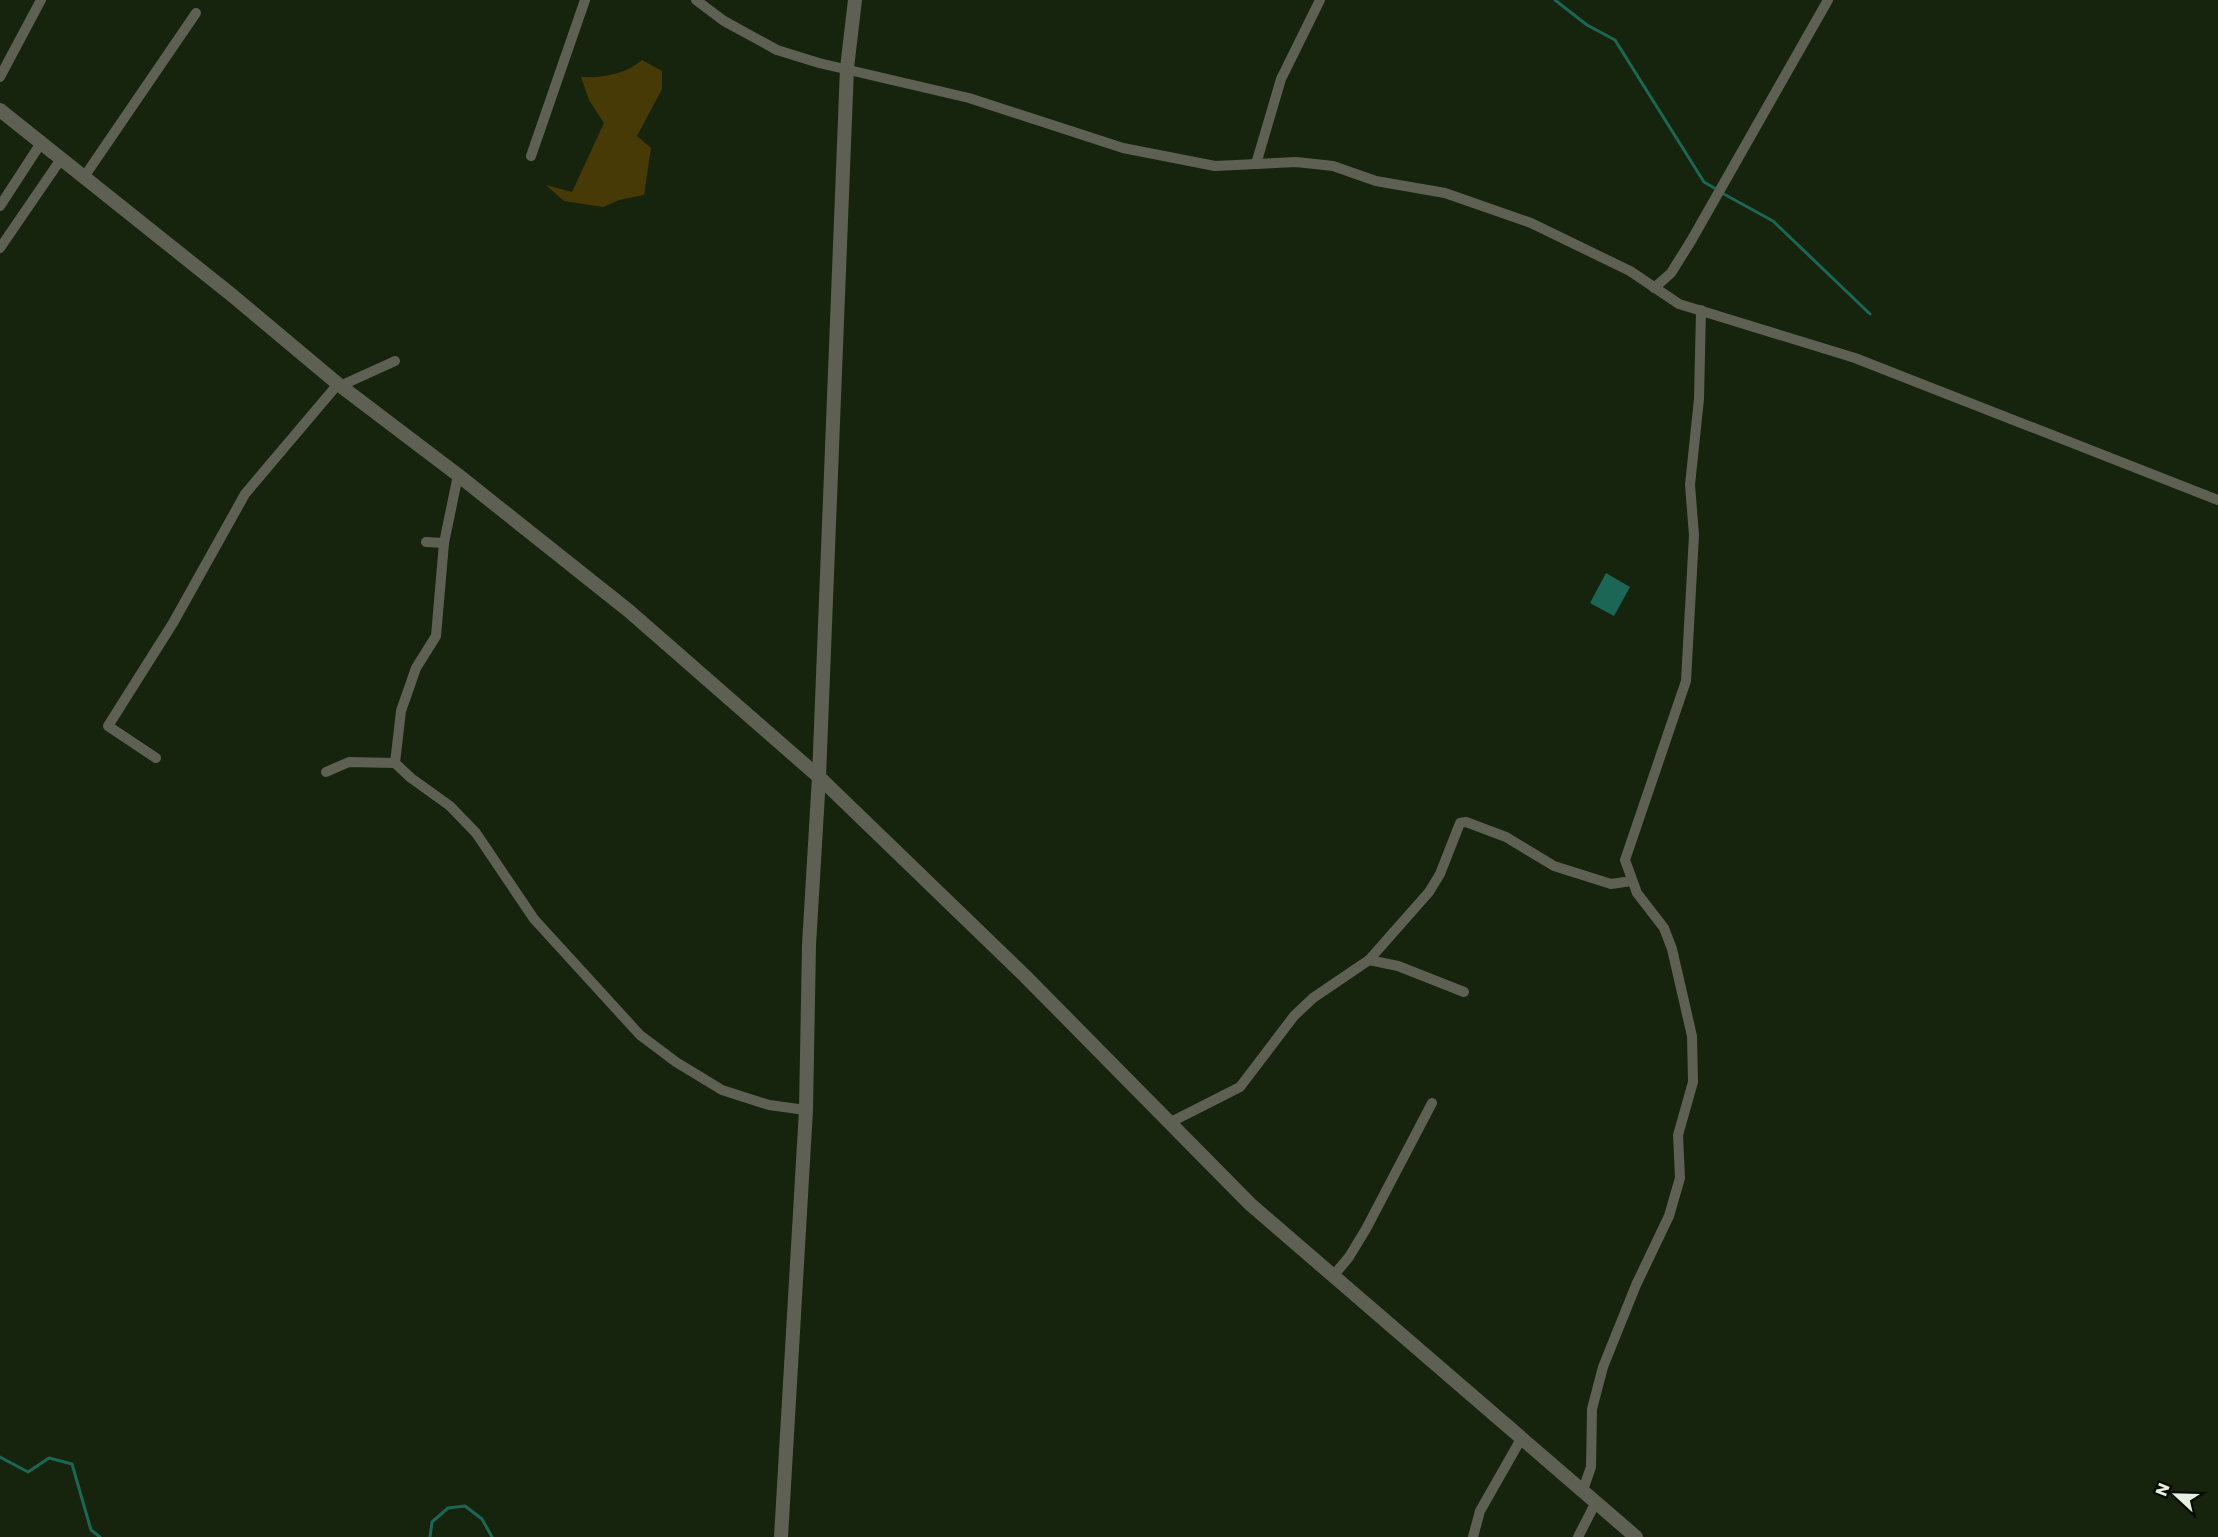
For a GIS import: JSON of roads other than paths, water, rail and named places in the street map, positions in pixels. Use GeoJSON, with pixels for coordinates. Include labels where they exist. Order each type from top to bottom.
{"type":"FeatureCollection","features":[{"type":"Feature","properties":{"kind":"street"},"geometry":{"type":"LineString","coordinates":[[0,77],[41,0]]}},
{"type":"Feature","properties":{"kind":"street"},"geometry":{"type":"LineString","coordinates":[[531,156],[585,0]]}},
{"type":"Feature","properties":{"kind":"street"},"geometry":{"type":"LineString","coordinates":[[696,0],[724,21],[777,51],[969,98],[1122,148],[1215,166],[1296,162],[1333,166],[1376,182],[1445,193],[1531,223],[1630,271],[1679,304],[1855,358],[2218,500]]}},
{"type":"Feature","properties":{"kind":"street"},"geometry":{"type":"LineString","coordinates":[[781,1537],[806,1110],[809,945],[819,777],[847,68],[855,0]]}},
{"type":"Feature","properties":{"kind":"street"},"geometry":{"type":"LineString","coordinates":[[1256,164],[1281,79],[1320,0]]}},
{"type":"Feature","properties":{"kind":"street"},"geometry":{"type":"LineString","coordinates":[[1654,288],[1671,273],[1721,191],[1828,0]]}},
{"type":"Feature","properties":{"kind":"street"},"geometry":{"type":"LineString","coordinates":[[84,177],[196,13]]}},
{"type":"Feature","properties":{"kind":"street"},"geometry":{"type":"LineString","coordinates":[[0,110],[233,296],[339,385],[458,475],[629,611],[819,777],[1024,976],[1250,1204],[1636,1537]]}},
{"type":"Feature","properties":{"kind":"street"},"geometry":{"type":"LineString","coordinates":[[0,206],[41,143]]}},
{"type":"Feature","properties":{"kind":"street"},"geometry":{"type":"LineString","coordinates":[[0,248],[61,159]]}},
{"type":"Feature","properties":{"kind":"street"},"geometry":{"type":"LineString","coordinates":[[1583,1490],[1591,1467],[1592,1409],[1603,1367],[1672,1206],[1680,1178],[1678,1135],[1693,1082],[1692,1036],[1672,949],[1664,928],[1637,893],[1625,860],[1686,681],[1694,535],[1690,485],[1699,399],[1701,310]]}},
{"type":"Feature","properties":{"kind":"street"},"geometry":{"type":"LineString","coordinates":[[156,758],[108,726],[173,623],[245,494],[339,385],[395,361]]}},
{"type":"Feature","properties":{"kind":"street"},"geometry":{"type":"LineString","coordinates":[[396,763],[401,711],[416,668],[436,636],[444,543],[458,475]]}},
{"type":"Feature","properties":{"kind":"street"},"geometry":{"type":"LineString","coordinates":[[426,542],[444,543]]}},
{"type":"Feature","properties":{"kind":"street"},"geometry":{"type":"LineString","coordinates":[[326,772],[349,762],[396,763],[411,778],[450,806],[476,833],[534,919],[640,1035],[676,1062],[722,1090],[768,1105],[806,1110]]}},
{"type":"Feature","properties":{"kind":"street"},"geometry":{"type":"LineString","coordinates":[[1169,1123],[1240,1087],[1294,1016],[1313,998],[1369,960],[1429,892],[1440,874],[1460,823],[1466,822],[1506,837],[1554,866],[1611,884],[1632,881]]}},
{"type":"Feature","properties":{"kind":"street"},"geometry":{"type":"LineString","coordinates":[[1369,960],[1398,966],[1464,992]]}},
{"type":"Feature","properties":{"kind":"street"},"geometry":{"type":"LineString","coordinates":[[1334,1275],[1349,1257],[1366,1229],[1432,1103]]}},
{"type":"Feature","properties":{"kind":"street"},"geometry":{"type":"LineString","coordinates":[[1473,1537],[1480,1510],[1521,1439]]}},
{"type":"Feature","properties":{"kind":"street"},"geometry":{"type":"LineString","coordinates":[[1578,1537],[1596,1502]]}},
{"type":"Feature","properties":{"kind":"water"},"geometry":{"type":"Polygon","coordinates":[[[1606,573],[1630,587],[1614,616],[1590,603],[1606,573]]]}},
{"type":"Feature","properties":{"kind":"waterway"},"geometry":{"type":"LineString","coordinates":[[1555,0],[1587,25],[1615,40],[1704,182],[1716,189]]}},
{"type":"Feature","properties":{"kind":"waterway"},"geometry":{"type":"LineString","coordinates":[[1722,193],[1773,221],[1870,314]]}},
{"type":"Feature","properties":{"kind":"waterway"},"geometry":{"type":"LineString","coordinates":[[0,1457],[28,1472],[49,1458],[72,1464],[91,1530],[100,1537]]}},
{"type":"Feature","properties":{"kind":"waterway"},"geometry":{"type":"LineString","coordinates":[[430,1537],[432,1522],[448,1508],[465,1506],[482,1519],[492,1537]]}}]}
